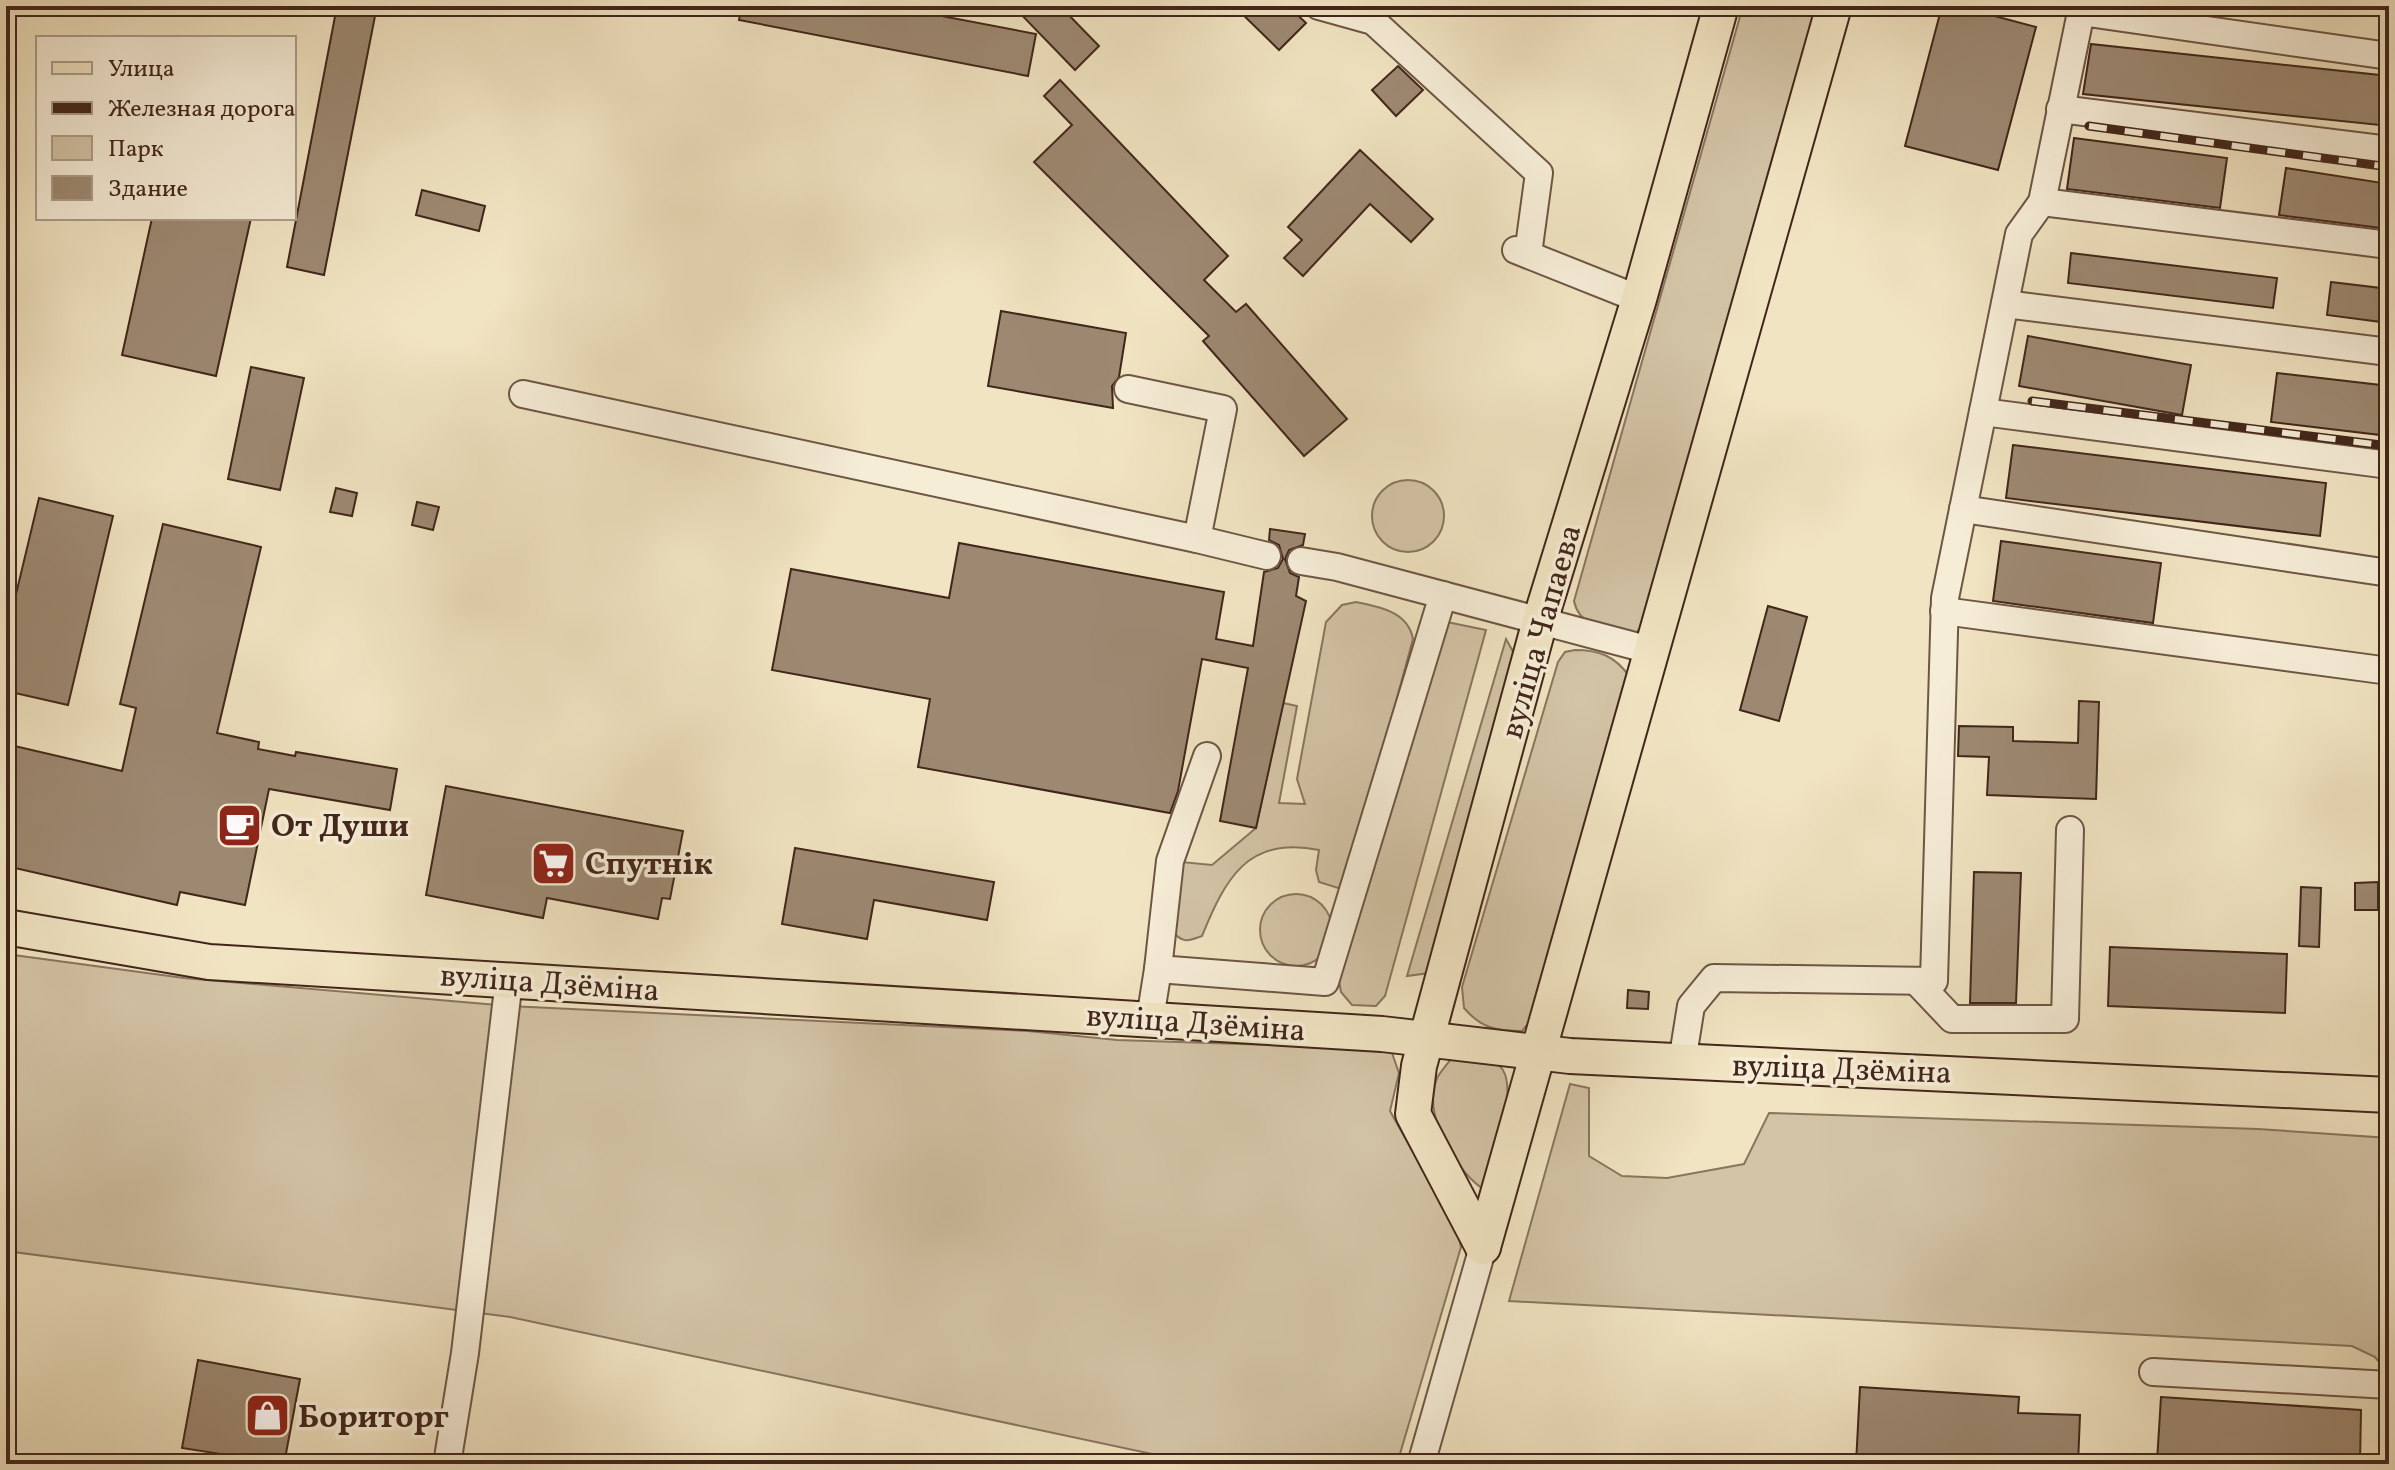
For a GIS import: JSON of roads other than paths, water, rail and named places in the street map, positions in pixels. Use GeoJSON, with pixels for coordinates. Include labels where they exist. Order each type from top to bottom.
{"type":"FeatureCollection","features":[{"type":"Feature","properties":{"kind":"main road","name":"вуліца Чапаева"},"geometry":{"type":"LineString","coordinates":[[1483,1247],[1413,1114],[1427,1037],[1540,621],[1639,299],[1721,6]]}},
{"type":"Feature","properties":{"kind":"main road"},"geometry":{"type":"LineString","coordinates":[[1483,1247],[1834,6]]}},
{"type":"Feature","properties":{"kind":"main road","name":"вуліца Дзёміна"},"geometry":{"type":"LineString","coordinates":[[6,927],[209,962],[1427,1037],[1570,1056],[2389,1095]]}},
{"type":"Feature","properties":{"kind":"street"},"geometry":{"type":"LineString","coordinates":[[1319,6],[1373,21],[1539,173],[1522,252],[1639,299]]}},
{"type":"Feature","properties":{"kind":"street"},"geometry":{"type":"LineString","coordinates":[[1682,1062],[1691,1006],[1714,978],[1934,981],[1944,611],[2019,234],[2042,202],[2081,12],[2389,56]]}},
{"type":"Feature","properties":{"kind":"street"},"geometry":{"type":"LineString","coordinates":[[2060,109],[2389,150]]}},
{"type":"Feature","properties":{"kind":"street"},"geometry":{"type":"LineString","coordinates":[[2042,202],[2389,245]]}},
{"type":"Feature","properties":{"kind":"street"},"geometry":{"type":"LineString","coordinates":[[2005,304],[2389,352]]}},
{"type":"Feature","properties":{"kind":"street"},"geometry":{"type":"LineString","coordinates":[[1128,389],[1223,409],[1197,539]]}},
{"type":"Feature","properties":{"kind":"street"},"geometry":{"type":"LineString","coordinates":[[523,394],[1267,556]]}},
{"type":"Feature","properties":{"kind":"street"},"geometry":{"type":"LineString","coordinates":[[1983,412],[2389,465]]}},
{"type":"Feature","properties":{"kind":"street"},"geometry":{"type":"LineString","coordinates":[[1963,509],[2389,573]]}},
{"type":"Feature","properties":{"kind":"street"},"geometry":{"type":"LineString","coordinates":[[1301,561],[1650,650]]}},
{"type":"Feature","properties":{"kind":"street"},"geometry":{"type":"LineString","coordinates":[[1158,969],[1325,982],[1443,595]]}},
{"type":"Feature","properties":{"kind":"street"},"geometry":{"type":"LineString","coordinates":[[1944,611],[2389,671]]}},
{"type":"Feature","properties":{"kind":"street"},"geometry":{"type":"LineString","coordinates":[[1150,1019],[1170,861],[1207,756]]}},
{"type":"Feature","properties":{"kind":"street"},"geometry":{"type":"LineString","coordinates":[[1916,981],[1952,1019],[2065,1019],[2070,830]]}},
{"type":"Feature","properties":{"kind":"street"},"geometry":{"type":"LineString","coordinates":[[447,1464],[465,1353],[509,980]]}},
{"type":"Feature","properties":{"kind":"street"},"geometry":{"type":"LineString","coordinates":[[1421,1464],[1483,1247]]}},
{"type":"Feature","properties":{"kind":"street"},"geometry":{"type":"LineString","coordinates":[[2153,1372],[2389,1385]]}},
{"type":"Feature","properties":{"kind":"railway"},"geometry":{"type":"LineString","coordinates":[[2089,126],[2389,167]]}},
{"type":"Feature","properties":{"kind":"railway"},"geometry":{"type":"LineString","coordinates":[[2032,401],[2389,446]]}},
{"type":"Feature","properties":{"kind":"place","name":"От Души"},"geometry":{"type":"Point","coordinates":[240,825]}},
{"type":"Feature","properties":{"kind":"place","name":"Спутнік"},"geometry":{"type":"Point","coordinates":[554,863]}},
{"type":"Feature","properties":{"kind":"place","name":"Бориторг"},"geometry":{"type":"Point","coordinates":[267,1416]}}]}
